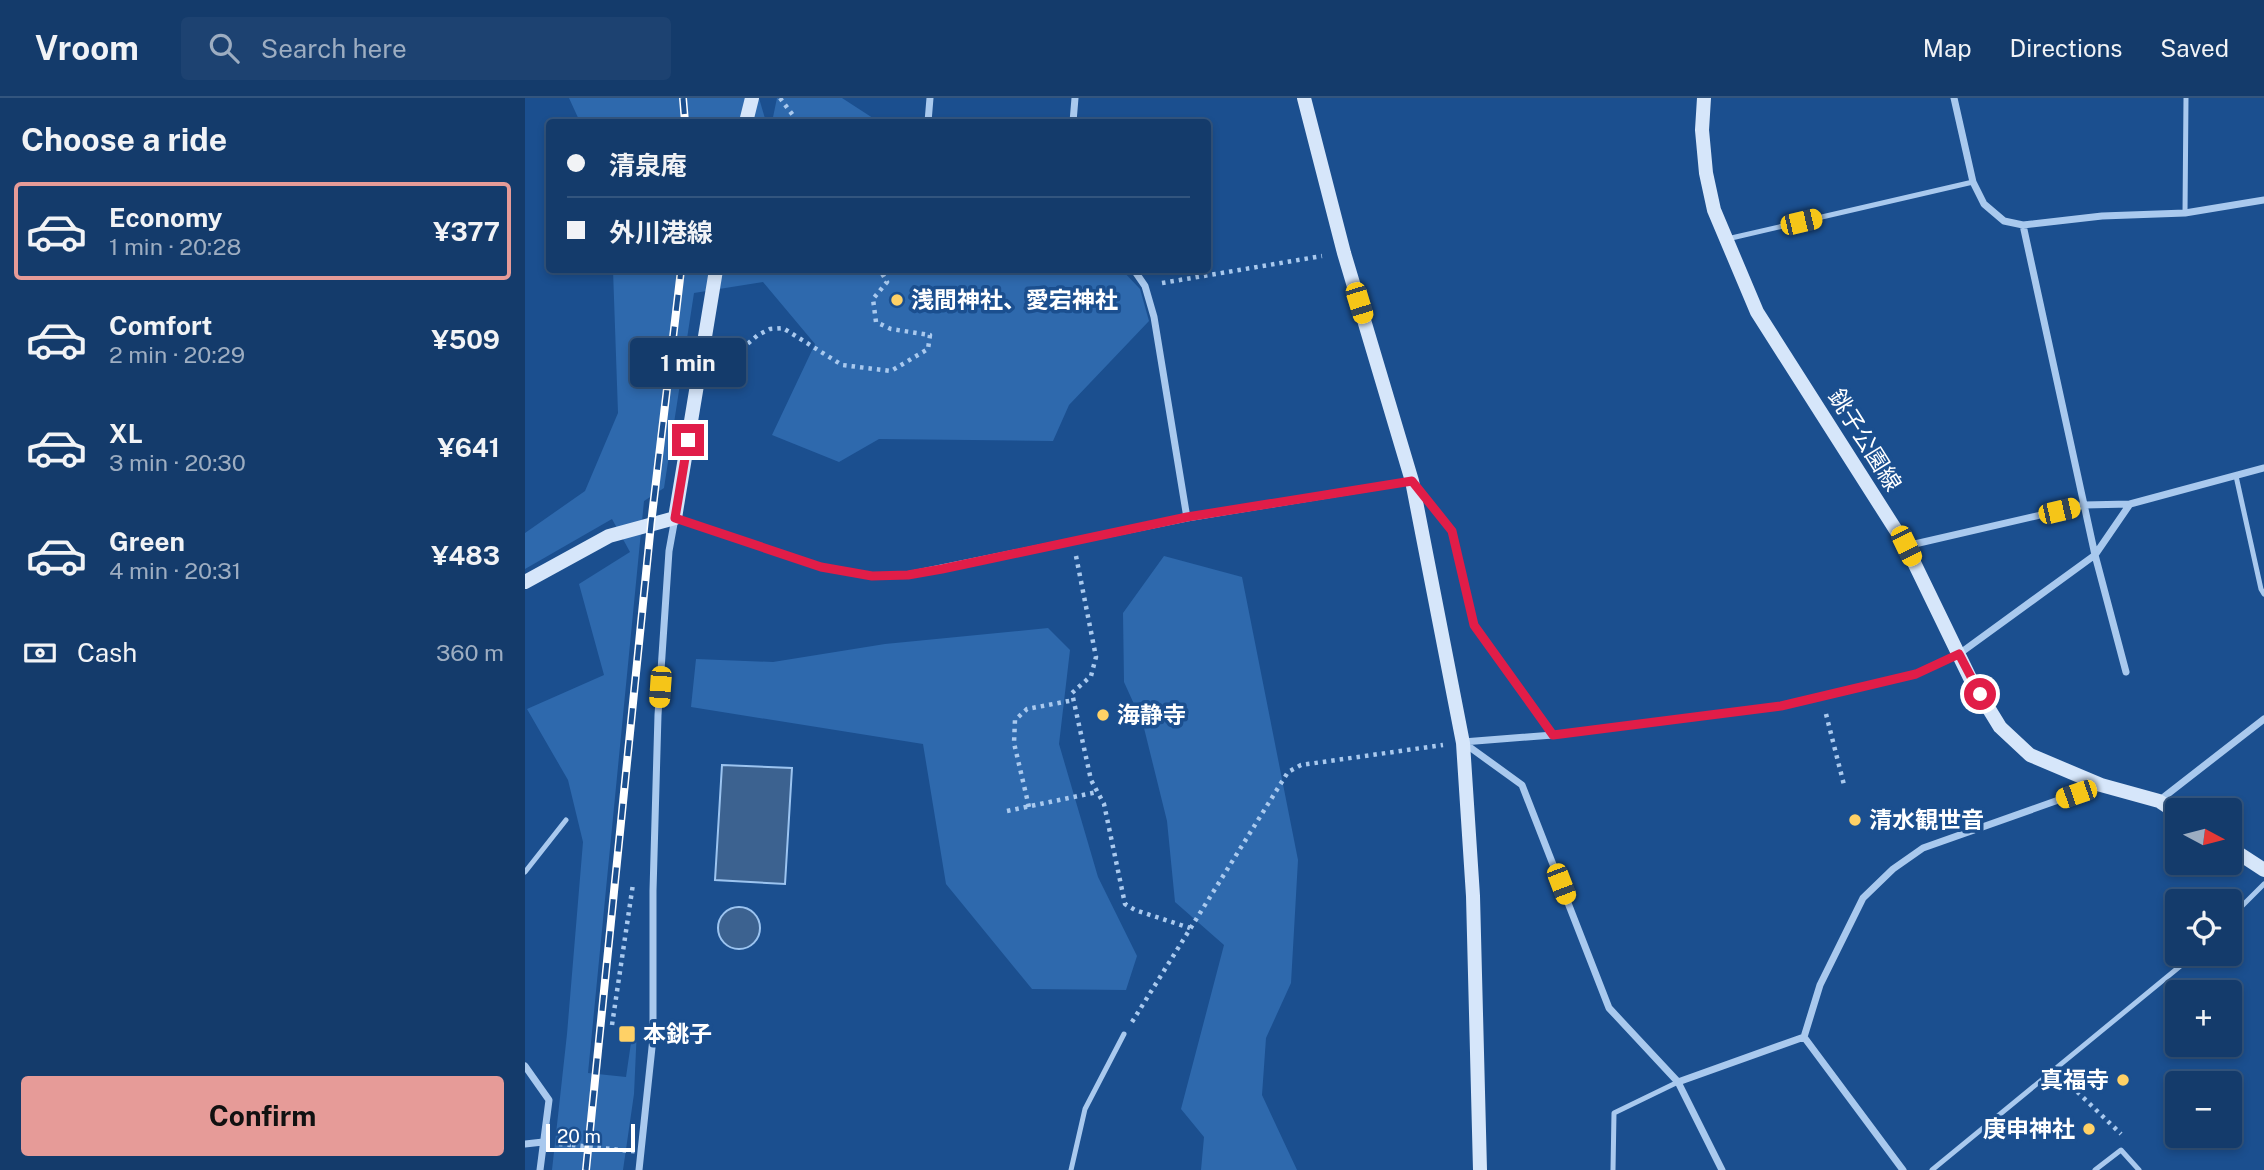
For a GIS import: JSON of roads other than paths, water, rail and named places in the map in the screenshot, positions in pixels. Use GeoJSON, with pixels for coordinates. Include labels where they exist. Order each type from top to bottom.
{"type":"FeatureCollection","features":[{"type":"Feature","properties":{"kind":"main road"},"geometry":{"type":"LineString","coordinates":[[747,119],[752,98]]}},
{"type":"Feature","properties":{"kind":"main road"},"geometry":{"type":"LineString","coordinates":[[1304,98],[1344,253],[1412,481],[1462,743],[1473,896],[1480,1170]]}},
{"type":"Feature","properties":{"kind":"main road","name":"銚子公園線"},"geometry":{"type":"LineString","coordinates":[[1704,98],[1702,130],[1706,173],[1714,210],[1757,312],[1906,546],[1970,678],[2000,727],[2030,755],[2101,785],[2165,805]]}},
{"type":"Feature","properties":{"kind":"main road"},"geometry":{"type":"LineString","coordinates":[[525,582],[609,536],[675,518],[716,273]]}},
{"type":"Feature","properties":{"kind":"main road"},"geometry":{"type":"LineString","coordinates":[[2242,856],[2264,870]]}},
{"type":"Feature","properties":{"kind":"street"},"geometry":{"type":"LineString","coordinates":[[928,119],[930,98]]}},
{"type":"Feature","properties":{"kind":"street"},"geometry":{"type":"LineString","coordinates":[[1073,119],[1075,98]]}},
{"type":"Feature","properties":{"kind":"street"},"geometry":{"type":"LineString","coordinates":[[1954,98],[1973,182],[1984,204],[2004,221],[2023,225],[2102,216],[2185,213],[2264,200]]}},
{"type":"Feature","properties":{"kind":"street"},"geometry":{"type":"LineString","coordinates":[[2023,225],[2095,555],[2126,672]]}},
{"type":"Feature","properties":{"kind":"street"},"geometry":{"type":"LineString","coordinates":[[1136,273],[1145,286],[1154,317],[1187,517]]}},
{"type":"Feature","properties":{"kind":"street"},"geometry":{"type":"LineString","coordinates":[[1906,546],[2084,505],[2130,503],[2264,468]]}},
{"type":"Feature","properties":{"kind":"street"},"geometry":{"type":"LineString","coordinates":[[639,1170],[653,1038],[653,891],[658,715],[669,551],[675,518],[821,567],[872,576],[908,575],[1187,517],[1412,481],[1452,531],[1474,625],[1553,735]]}},
{"type":"Feature","properties":{"kind":"street"},"geometry":{"type":"LineString","coordinates":[[1462,743],[1553,735],[1781,706],[1916,674],[1959,654],[2095,555],[2130,503]]}},
{"type":"Feature","properties":{"kind":"street"},"geometry":{"type":"LineString","coordinates":[[2159,801],[2264,719]]}},
{"type":"Feature","properties":{"kind":"street"},"geometry":{"type":"LineString","coordinates":[[1462,743],[1522,785],[1609,1007],[1678,1082],[1722,1170]]}},
{"type":"Feature","properties":{"kind":"street"},"geometry":{"type":"LineString","coordinates":[[1804,1037],[1820,985],[1863,898],[1893,869],[1923,848],[2101,785]]}},
{"type":"Feature","properties":{"kind":"street"},"geometry":{"type":"LineString","coordinates":[[1678,1082],[1804,1037]]}},
{"type":"Feature","properties":{"kind":"street"},"geometry":{"type":"LineString","coordinates":[[1804,1037],[1903,1170]]}},
{"type":"Feature","properties":{"kind":"street"},"geometry":{"type":"LineString","coordinates":[[525,1066],[549,1100],[540,1170]]}},
{"type":"Feature","properties":{"kind":"street"},"geometry":{"type":"LineString","coordinates":[[525,1144],[543,1142]]}},
{"type":"Feature","properties":{"kind":"lane"},"geometry":{"type":"LineString","coordinates":[[2185,213],[2186,98]]}},
{"type":"Feature","properties":{"kind":"lane"},"geometry":{"type":"LineString","coordinates":[[1727,239],[1973,182]]}},
{"type":"Feature","properties":{"kind":"lane"},"geometry":{"type":"LineString","coordinates":[[2236,476],[2264,593]]}},
{"type":"Feature","properties":{"kind":"lane"},"geometry":{"type":"LineString","coordinates":[[525,872],[566,820]]}},
{"type":"Feature","properties":{"kind":"lane"},"geometry":{"type":"LineString","coordinates":[[2242,906],[2264,884]]}},
{"type":"Feature","properties":{"kind":"lane"},"geometry":{"type":"LineString","coordinates":[[1932,1170],[2180,966]]}},
{"type":"Feature","properties":{"kind":"lane"},"geometry":{"type":"LineString","coordinates":[[1071,1170],[1085,1109],[1124,1034]]}},
{"type":"Feature","properties":{"kind":"lane"},"geometry":{"type":"LineString","coordinates":[[1613,1170],[1614,1113],[1678,1082]]}},
{"type":"Feature","properties":{"kind":"lane"},"geometry":{"type":"LineString","coordinates":[[2095,1170],[2121,1150],[2139,1170]]}},
{"type":"Feature","properties":{"kind":"railway"},"geometry":{"type":"LineString","coordinates":[[683,98],[685,119]]}},
{"type":"Feature","properties":{"kind":"railway"},"geometry":{"type":"LineString","coordinates":[[586,1170],[651,524],[681,273]]}},
{"type":"Feature","properties":{"kind":"place","name":"浅間神社、愛宕神社"},"geometry":{"type":"Point","coordinates":[897,300]}},
{"type":"Feature","properties":{"kind":"place","name":"海静寺"},"geometry":{"type":"Point","coordinates":[1103,715]}},
{"type":"Feature","properties":{"kind":"place","name":"清水観世音"},"geometry":{"type":"Point","coordinates":[1855,820]}},
{"type":"Feature","properties":{"kind":"place","name":"本銚子"},"geometry":{"type":"Point","coordinates":[627,1034]}},
{"type":"Feature","properties":{"kind":"place","name":"真福寺"},"geometry":{"type":"Point","coordinates":[2123,1080]}},
{"type":"Feature","properties":{"kind":"place","name":"庚申神社"},"geometry":{"type":"Point","coordinates":[2089,1129]}}]}
